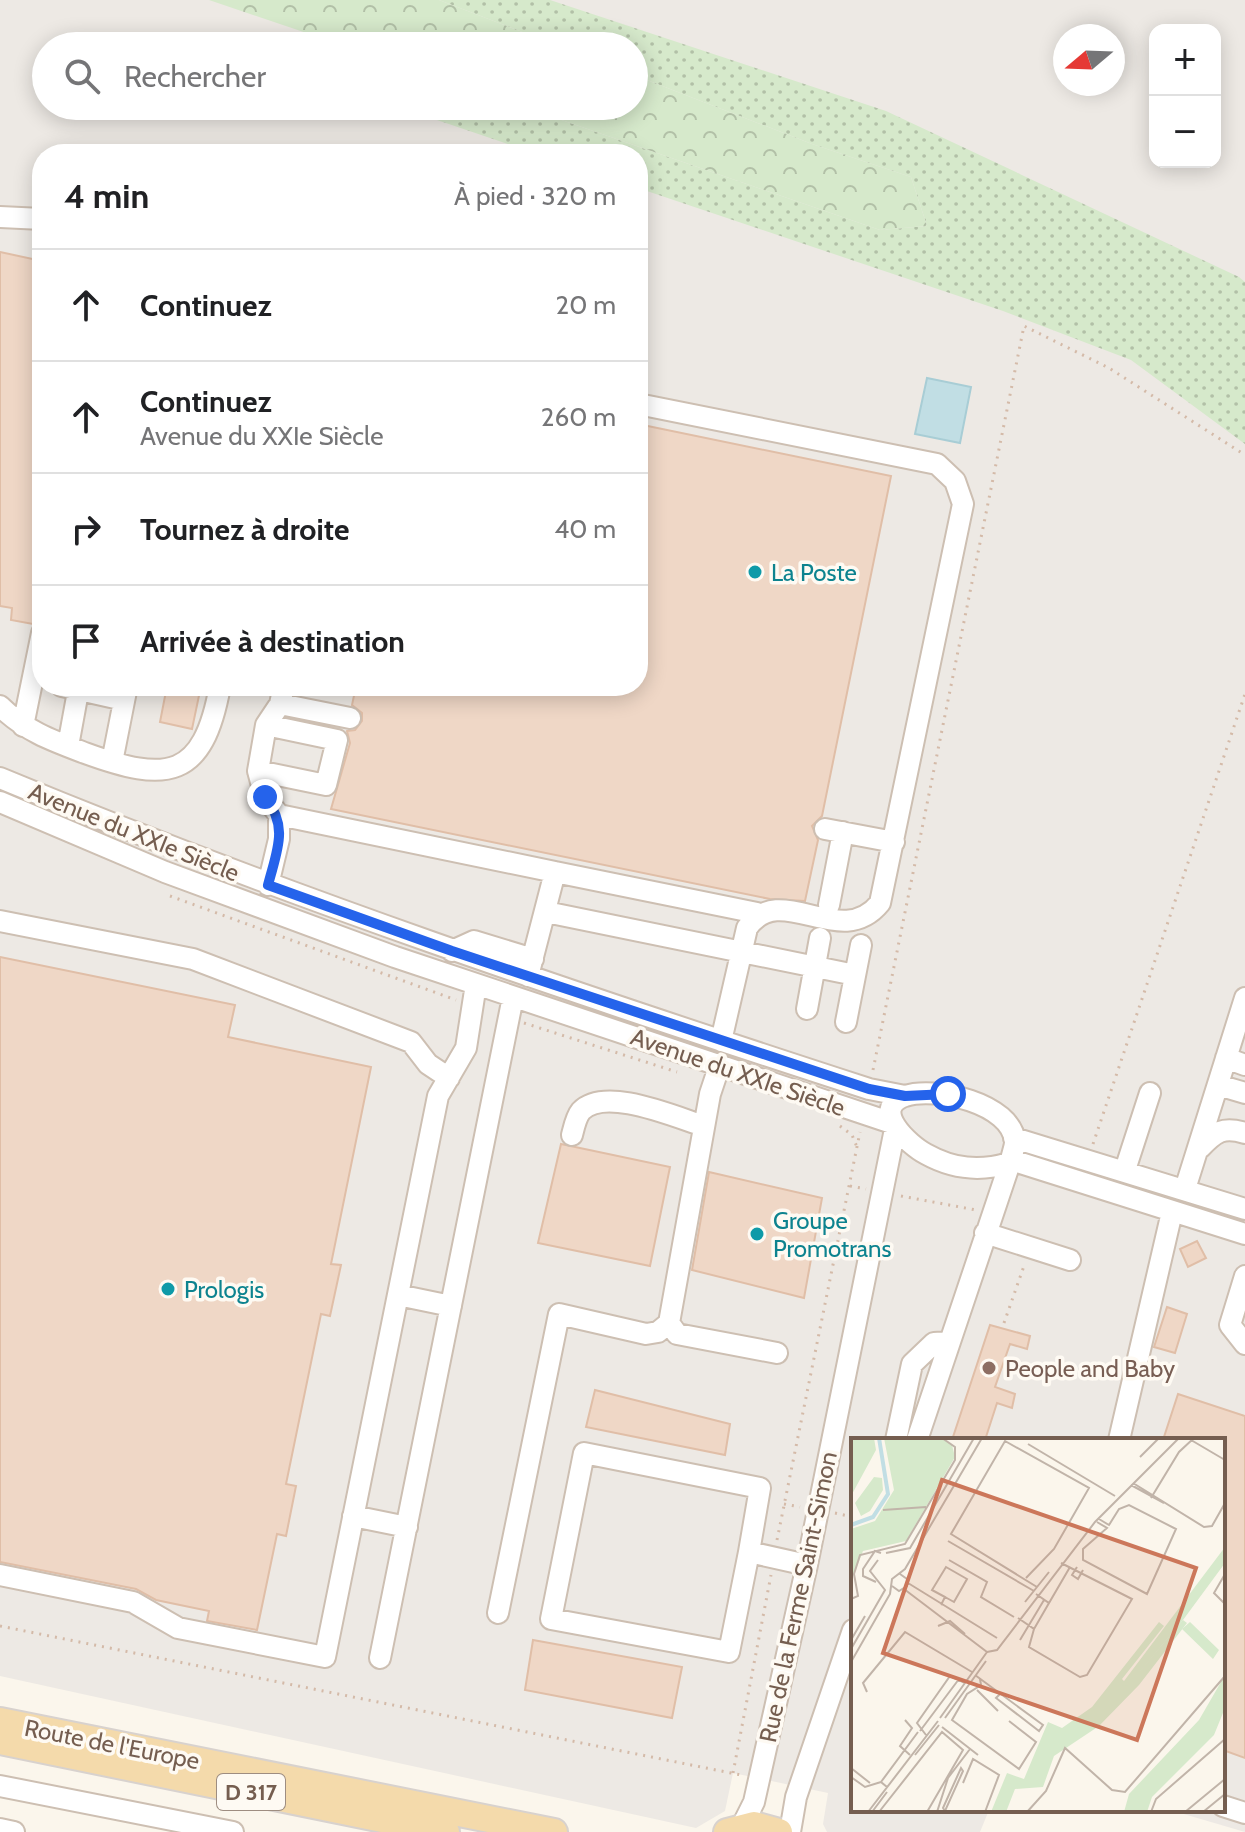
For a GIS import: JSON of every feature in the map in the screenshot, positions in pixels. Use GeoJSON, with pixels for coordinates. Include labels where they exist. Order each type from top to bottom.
{"type":"FeatureCollection","features":[{"type":"Feature","properties":{"kind":"main road","name":"Route de l'Europe"},"geometry":{"type":"LineString","coordinates":[[0,1721],[554,1832]]}},
{"type":"Feature","properties":{"kind":"main road","name":"Route de l'Europe"},"geometry":{"type":"LineString","coordinates":[[0,1741],[446,1832]]}},
{"type":"Feature","properties":{"kind":"main road"},"geometry":{"type":"LineString","coordinates":[[734,1829],[764,1827],[779,1832]]}},
{"type":"Feature","properties":{"kind":"street"},"geometry":{"type":"LineString","coordinates":[[0,217],[32,219]]}},
{"type":"Feature","properties":{"kind":"street"},"geometry":{"type":"LineString","coordinates":[[279,815],[757,913],[772,909],[849,923],[869,917],[880,903],[894,842],[963,504],[955,481],[937,464],[648,406]]}},
{"type":"Feature","properties":{"kind":"street"},"geometry":{"type":"LineString","coordinates":[[23,726],[32,696]]}},
{"type":"Feature","properties":{"kind":"street"},"geometry":{"type":"LineString","coordinates":[[68,746],[72,696]]}},
{"type":"Feature","properties":{"kind":"street"},"geometry":{"type":"LineString","coordinates":[[112,762],[125,696]]}},
{"type":"Feature","properties":{"kind":"street"},"geometry":{"type":"LineString","coordinates":[[0,706],[23,726],[68,746],[132,770],[157,772],[181,764],[200,747],[213,725],[218,696]]}},
{"type":"Feature","properties":{"kind":"street"},"geometry":{"type":"LineString","coordinates":[[268,885],[279,839],[279,815],[265,797],[258,771],[266,725],[281,696]]}},
{"type":"Feature","properties":{"kind":"street"},"geometry":{"type":"LineString","coordinates":[[285,696],[350,718]]}},
{"type":"Feature","properties":{"kind":"street"},"geometry":{"type":"LineString","coordinates":[[258,771],[326,785],[337,740],[266,725]]}},
{"type":"Feature","properties":{"kind":"street","name":"Avenue du XXIe Siècle"},"geometry":{"type":"LineString","coordinates":[[0,778],[268,885],[452,951],[530,968],[721,1041],[869,1089],[905,1096],[948,1094],[975,1102],[996,1113],[1014,1138]]}},
{"type":"Feature","properties":{"kind":"street","name":"Avenue du XXIe Siècle"},"geometry":{"type":"LineString","coordinates":[[0,802],[165,872],[513,997],[720,1064],[894,1126]]}},
{"type":"Feature","properties":{"kind":"street"},"geometry":{"type":"LineString","coordinates":[[829,905],[834,830],[894,842]]}},
{"type":"Feature","properties":{"kind":"street"},"geometry":{"type":"LineString","coordinates":[[530,968],[555,872]]}},
{"type":"Feature","properties":{"kind":"street"},"geometry":{"type":"LineString","coordinates":[[546,912],[855,975]]}},
{"type":"Feature","properties":{"kind":"street"},"geometry":{"type":"LineString","coordinates":[[721,1041],[747,928],[757,913]]}},
{"type":"Feature","properties":{"kind":"street"},"geometry":{"type":"LineString","coordinates":[[0,921],[193,959],[411,1042],[428,1064],[449,1078]]}},
{"type":"Feature","properties":{"kind":"street"},"geometry":{"type":"LineString","coordinates":[[807,1009],[820,938]]}},
{"type":"Feature","properties":{"kind":"street"},"geometry":{"type":"LineString","coordinates":[[846,1022],[861,945]]}},
{"type":"Feature","properties":{"kind":"street"},"geometry":{"type":"LineString","coordinates":[[0,1575],[133,1602],[178,1628],[325,1657],[438,1096],[466,1048],[476,984]]}},
{"type":"Feature","properties":{"kind":"street"},"geometry":{"type":"LineString","coordinates":[[380,1658],[513,997]]}},
{"type":"Feature","properties":{"kind":"street"},"geometry":{"type":"LineString","coordinates":[[1185,1189],[1218,1085],[1236,1062],[1245,998]]}},
{"type":"Feature","properties":{"kind":"street"},"geometry":{"type":"LineString","coordinates":[[498,1613],[559,1314],[646,1334],[658,1332],[669,1323],[704,1126],[720,1064]]}},
{"type":"Feature","properties":{"kind":"street"},"geometry":{"type":"LineString","coordinates":[[1218,1085],[1245,1093]]}},
{"type":"Feature","properties":{"kind":"street"},"geometry":{"type":"LineString","coordinates":[[1125,1170],[1150,1093]]}},
{"type":"Feature","properties":{"kind":"street","name":"Rue de la Ferme Saint-Simon"},"geometry":{"type":"LineString","coordinates":[[734,1829],[749,1816],[759,1778],[807,1565],[894,1126],[890,1115],[894,1103],[905,1096]]}},
{"type":"Feature","properties":{"kind":"street"},"geometry":{"type":"LineString","coordinates":[[572,1135],[578,1114],[597,1101],[616,1100],[704,1126]]}},
{"type":"Feature","properties":{"kind":"street"},"geometry":{"type":"LineString","coordinates":[[894,1126],[916,1149],[943,1164],[989,1169],[1010,1161],[1245,1234]]}},
{"type":"Feature","properties":{"kind":"street"},"geometry":{"type":"LineString","coordinates":[[1197,1151],[1214,1133],[1224,1129],[1245,1133]]}},
{"type":"Feature","properties":{"kind":"street"},"geometry":{"type":"LineString","coordinates":[[918,1438],[1010,1161],[1014,1138],[1245,1209]]}},
{"type":"Feature","properties":{"kind":"street"},"geometry":{"type":"LineString","coordinates":[[1119,1438],[1172,1212]]}},
{"type":"Feature","properties":{"kind":"street"},"geometry":{"type":"LineString","coordinates":[[988,1223],[1030,1248],[1070,1260]]}},
{"type":"Feature","properties":{"kind":"street"},"geometry":{"type":"LineString","coordinates":[[1244,1282],[1230,1325],[1245,1344]]}},
{"type":"Feature","properties":{"kind":"street"},"geometry":{"type":"LineString","coordinates":[[398,1295],[451,1306]]}},
{"type":"Feature","properties":{"kind":"street"},"geometry":{"type":"LineString","coordinates":[[669,1323],[677,1334],[777,1353]]}},
{"type":"Feature","properties":{"kind":"street"},"geometry":{"type":"LineString","coordinates":[[896,1438],[912,1364],[934,1343],[950,1342]]}},
{"type":"Feature","properties":{"kind":"street"},"geometry":{"type":"LineString","coordinates":[[584,1453],[760,1488],[749,1552],[729,1652],[551,1619],[584,1453]]}},
{"type":"Feature","properties":{"kind":"street"},"geometry":{"type":"LineString","coordinates":[[353,1516],[407,1527]]}},
{"type":"Feature","properties":{"kind":"street"},"geometry":{"type":"LineString","coordinates":[[749,1552],[807,1565]]}},
{"type":"Feature","properties":{"kind":"street","name":"Rue de la Ferme Saint-Simon"},"geometry":{"type":"LineString","coordinates":[[790,1832],[796,1797],[851,1636]]}},
{"type":"Feature","properties":{"kind":"street"},"geometry":{"type":"LineString","coordinates":[[0,1786],[233,1832]]}},
{"type":"Feature","properties":{"kind":"street"},"geometry":{"type":"LineString","coordinates":[[1225,1807],[1245,1813]]}},
{"type":"Feature","properties":{"kind":"street"},"geometry":{"type":"LineString","coordinates":[[0,1829],[14,1832]]}},
{"type":"Feature","properties":{"kind":"path"},"geometry":{"type":"LineString","coordinates":[[869,1089],[1024,326],[1109,368],[1245,455]]}},
{"type":"Feature","properties":{"kind":"path"},"geometry":{"type":"LineString","coordinates":[[1088,1159],[1245,694]]}},
{"type":"Feature","properties":{"kind":"path"},"geometry":{"type":"LineString","coordinates":[[733,1773],[863,1115]]}},
{"type":"Feature","properties":{"kind":"path"},"geometry":{"type":"LineString","coordinates":[[850,1186],[988,1223]]}},
{"type":"Feature","properties":{"kind":"path"},"geometry":{"type":"LineString","coordinates":[[1004,1323],[1030,1248]]}},
{"type":"Feature","properties":{"kind":"path"},"geometry":{"type":"LineString","coordinates":[[0,1626],[759,1778]]}},
{"type":"Feature","properties":{"kind":"shaded area"},"geometry":{"type":"Polygon","coordinates":[[[0,0],[1245,0],[1245,1832],[1177,1812],[1225,1812],[1225,1438],[851,1438],[851,1812],[988,1812],[980,1832],[827,1832],[823,1824],[828,1793],[733,1773],[725,1811],[696,1828],[0,1676],[0,0]]]}},
{"type":"Feature","properties":{"kind":"green space"},"geometry":{"type":"Polygon","coordinates":[[[209,0],[439,0],[522,32],[304,32],[209,0]]]}},
{"type":"Feature","properties":{"kind":"green space"},"geometry":{"type":"Polygon","coordinates":[[[439,0],[550,0],[647,32],[522,32],[439,0]]]}},
{"type":"Feature","properties":{"kind":"green space"},"geometry":{"type":"Polygon","coordinates":[[[648,32],[886,111],[1239,277],[1245,282],[1245,444],[1131,360],[1003,311],[648,191],[648,150],[880,230],[927,226],[911,177],[812,144],[648,80],[648,32]]]}},
{"type":"Feature","properties":{"kind":"green space"},"geometry":{"type":"Polygon","coordinates":[[[648,80],[812,144],[911,177],[927,226],[880,230],[648,150],[648,144],[631,144],[562,120],[648,120],[648,80]]]}},
{"type":"Feature","properties":{"kind":"green space"},"geometry":{"type":"Polygon","coordinates":[[[437,120],[562,120],[631,144],[508,144],[437,120]]]}},
{"type":"Feature","properties":{"kind":"water"},"geometry":{"type":"Polygon","coordinates":[[[927,378],[971,387],[960,443],[915,434],[927,378]]]}},
{"type":"Feature","properties":{"kind":"building"},"geometry":{"type":"Polygon","coordinates":[[[0,252],[32,259],[32,624],[11,620],[12,608],[0,606],[0,252]]]}},
{"type":"Feature","properties":{"kind":"building","name":"La Poste"},"geometry":{"type":"Polygon","coordinates":[[[648,426],[891,476],[822,816],[812,826],[818,840],[805,901],[770,899],[331,809],[350,743],[347,731],[355,730],[362,721],[362,713],[352,705],[354,696],[648,696],[648,426]]]}},
{"type":"Feature","properties":{"kind":"building"},"geometry":{"type":"Polygon","coordinates":[[[165,696],[199,696],[192,729],[160,722],[165,696]]]}},
{"type":"Feature","properties":{"kind":"building","name":"Prologis"},"geometry":{"type":"Polygon","coordinates":[[[0,957],[235,1005],[228,1037],[371,1067],[331,1264],[341,1265],[330,1316],[321,1314],[286,1484],[296,1486],[286,1536],[277,1534],[257,1630],[207,1621],[209,1611],[156,1600],[136,1589],[0,1562],[0,957]]]}},
{"type":"Feature","properties":{"kind":"building"},"geometry":{"type":"Polygon","coordinates":[[[561,1144],[670,1167],[650,1266],[538,1243],[561,1144]]]}},
{"type":"Feature","properties":{"kind":"building","name":"Groupe Promotrans"},"geometry":{"type":"Polygon","coordinates":[[[709,1172],[822,1198],[804,1298],[692,1270],[709,1172]]]}},
{"type":"Feature","properties":{"kind":"building"},"geometry":{"type":"Polygon","coordinates":[[[1197,1241],[1206,1258],[1188,1267],[1180,1249],[1197,1241]]]}},
{"type":"Feature","properties":{"kind":"building"},"geometry":{"type":"Polygon","coordinates":[[[1167,1307],[1187,1314],[1175,1353],[1154,1347],[1167,1307]]]}},
{"type":"Feature","properties":{"kind":"building","name":"People and Baby"},"geometry":{"type":"Polygon","coordinates":[[[990,1325],[1030,1336],[1027,1349],[1010,1344],[995,1387],[1015,1394],[1012,1408],[997,1403],[986,1438],[953,1438],[990,1325]]]}},
{"type":"Feature","properties":{"kind":"building"},"geometry":{"type":"Polygon","coordinates":[[[595,1390],[730,1424],[725,1455],[586,1427],[595,1390]]]}},
{"type":"Feature","properties":{"kind":"building"},"geometry":{"type":"Polygon","coordinates":[[[1178,1394],[1245,1416],[1245,1758],[1225,1751],[1225,1438],[1164,1438],[1178,1394]]]}},
{"type":"Feature","properties":{"kind":"building"},"geometry":{"type":"Polygon","coordinates":[[[533,1640],[682,1667],[672,1718],[525,1690],[533,1640]]]}},
{"type":"Feature","properties":{"kind":"place","name":"La Poste"},"geometry":{"type":"Point","coordinates":[755,572]}},
{"type":"Feature","properties":{"kind":"place","name":"Groupe Promotrans"},"geometry":{"type":"Point","coordinates":[757,1234]}},
{"type":"Feature","properties":{"kind":"place","name":"Prologis"},"geometry":{"type":"Point","coordinates":[168,1289]}},
{"type":"Feature","properties":{"kind":"place","name":"People and Baby"},"geometry":{"type":"Point","coordinates":[989,1368]}},
{"type":"Feature","properties":{"kind":"route"},"geometry":{"type":"LineString","coordinates":[[265,797],[279,815],[279,839],[268,885],[403,935],[869,1089],[905,1096],[948,1094]]}}]}
